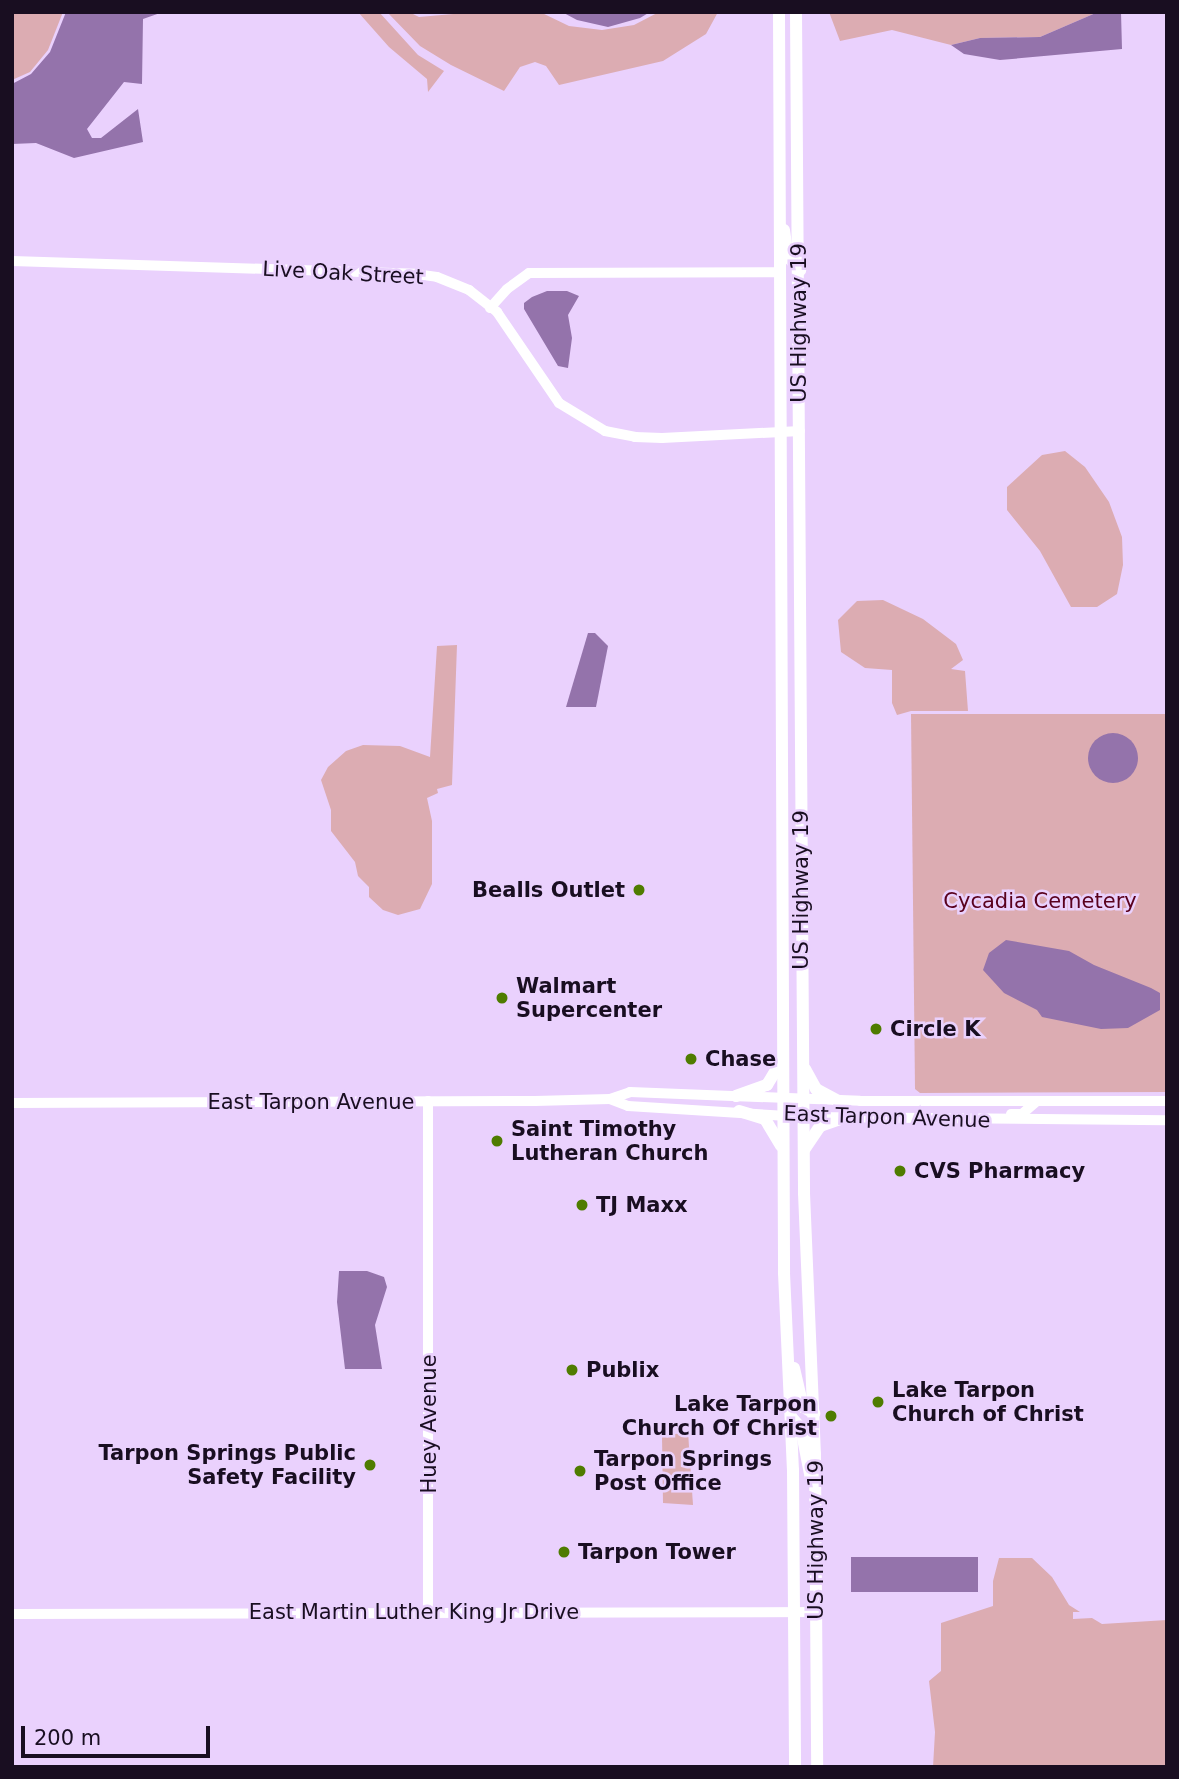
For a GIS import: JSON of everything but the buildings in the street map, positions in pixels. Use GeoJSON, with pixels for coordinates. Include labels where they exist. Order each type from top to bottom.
{"type":"FeatureCollection","features":[{"type":"Feature","properties":{"kind":"highway","name":"US Highway 19"},"geometry":{"type":"LineString","coordinates":[[779,12],[777,272],[783,1152],[787,1344],[792,1418],[795,1767]]}},
{"type":"Feature","properties":{"kind":"highway","name":"US Highway 19"},"geometry":{"type":"LineString","coordinates":[[796,12],[800,270],[799,620],[804,1150],[816,1496],[817,1767]]}},
{"type":"Feature","properties":{"kind":"highway"},"geometry":{"type":"LineString","coordinates":[[778,190],[788,257],[800,270]]}},
{"type":"Feature","properties":{"kind":"highway"},"geometry":{"type":"LineString","coordinates":[[780,560],[790,607],[799,620]]}},
{"type":"Feature","properties":{"kind":"highway"},"geometry":{"type":"LineString","coordinates":[[781,620],[791,638],[800,704]]}},
{"type":"Feature","properties":{"kind":"highway"},"geometry":{"type":"LineString","coordinates":[[736,1096],[767,1085],[783,1059]]}},
{"type":"Feature","properties":{"kind":"highway"},"geometry":{"type":"LineString","coordinates":[[803,1066],[816,1089],[839,1101]]}},
{"type":"Feature","properties":{"kind":"highway"},"geometry":{"type":"LineString","coordinates":[[738,1111],[765,1119],[774,1130],[783,1152]]}},
{"type":"Feature","properties":{"kind":"highway"},"geometry":{"type":"LineString","coordinates":[[804,1150],[820,1125],[846,1117]]}},
{"type":"Feature","properties":{"kind":"highway"},"geometry":{"type":"LineString","coordinates":[[787,1344],[801,1402],[806,1411],[814,1413]]}},
{"type":"Feature","properties":{"kind":"highway"},"geometry":{"type":"LineString","coordinates":[[792,1418],[801,1429],[816,1496]]}},
{"type":"Feature","properties":{"kind":"street","name":"Live Oak Street"},"geometry":{"type":"LineString","coordinates":[[12,261],[416,274],[457,284],[490,308],[511,330],[559,403],[605,430],[635,437],[662,438],[800,431]]}},
{"type":"Feature","properties":{"kind":"street"},"geometry":{"type":"LineString","coordinates":[[490,308],[507,289],[530,273],[777,272]]}},
{"type":"Feature","properties":{"kind":"street","name":"East Tarpon Avenue"},"geometry":{"type":"LineString","coordinates":[[12,1103],[610,1099],[630,1092],[839,1101],[1167,1101]]}},
{"type":"Feature","properties":{"kind":"street","name":"East Tarpon Avenue"},"geometry":{"type":"LineString","coordinates":[[610,1099],[628,1106],[804,1117],[1167,1120]]}},
{"type":"Feature","properties":{"kind":"street","name":"Huey Avenue"},"geometry":{"type":"LineString","coordinates":[[428,1101],[428,1611]]}},
{"type":"Feature","properties":{"kind":"street"},"geometry":{"type":"LineString","coordinates":[[977,1119],[987,1114],[1022,1114],[1037,1101]]}},
{"type":"Feature","properties":{"kind":"street","name":"East Martin Luther King Jr Drive"},"geometry":{"type":"LineString","coordinates":[[12,1614],[816,1612]]}},
{"type":"Feature","properties":{"kind":"green space"},"geometry":{"type":"Polygon","coordinates":[[[12,12],[63,12],[48,50],[30,72],[12,80],[12,12]]]}},
{"type":"Feature","properties":{"kind":"green space"},"geometry":{"type":"Polygon","coordinates":[[[358,12],[379,12],[418,55],[444,71],[428,92],[427,79],[389,47],[358,12]]]}},
{"type":"Feature","properties":{"kind":"green space"},"geometry":{"type":"Polygon","coordinates":[[[387,12],[409,12],[419,17],[476,12],[540,12],[569,26],[602,30],[634,25],[659,12],[718,12],[706,34],[663,61],[559,85],[546,66],[535,62],[520,67],[504,91],[451,65],[420,46],[387,12]]]}},
{"type":"Feature","properties":{"kind":"green space"},"geometry":{"type":"Polygon","coordinates":[[[829,12],[1098,12],[1040,37],[980,38],[951,45],[892,30],[840,41],[829,12]]]}},
{"type":"Feature","properties":{"kind":"green space"},"geometry":{"type":"Polygon","coordinates":[[[1065,451],[1085,467],[1109,502],[1122,537],[1123,565],[1117,594],[1097,607],[1071,607],[1040,551],[1007,510],[1007,487],[1042,455],[1065,451]]]}},
{"type":"Feature","properties":{"kind":"green space"},"geometry":{"type":"Polygon","coordinates":[[[883,600],[923,619],[956,644],[963,660],[951,669],[965,671],[968,711],[911,711],[897,715],[892,703],[892,670],[865,668],[841,652],[838,620],[857,601],[883,600]]]}},
{"type":"Feature","properties":{"kind":"green space"},"geometry":{"type":"Polygon","coordinates":[[[457,645],[452,785],[437,789],[438,793],[427,798],[432,821],[432,884],[420,909],[398,915],[383,910],[369,897],[369,887],[358,876],[355,862],[331,831],[331,810],[321,780],[328,767],[346,751],[363,745],[400,746],[430,757],[437,646],[457,645]]]}},
{"type":"Feature","properties":{"kind":"green space","name":"Cycadia Cemetery"},"geometry":{"type":"Polygon","coordinates":[[[911,714],[1167,714],[1167,1092],[920,1093],[915,1089],[911,714]]]}},
{"type":"Feature","properties":{"kind":"green space"},"geometry":{"type":"Polygon","coordinates":[[[688,1432],[693,1505],[663,1503],[662,1436],[688,1432]]]}},
{"type":"Feature","properties":{"kind":"green space"},"geometry":{"type":"Polygon","coordinates":[[[999,1558],[1032,1558],[1052,1577],[1069,1605],[1080,1612],[1073,1612],[1073,1619],[1092,1618],[1102,1624],[1167,1620],[1167,1767],[933,1767],[935,1732],[929,1681],[941,1671],[941,1623],[993,1606],[993,1581],[999,1558]]]}},
{"type":"Feature","properties":{"kind":"shaded area"},"geometry":{"type":"Polygon","coordinates":[[[66,12],[163,12],[143,19],[142,84],[124,82],[87,129],[92,138],[101,138],[138,109],[143,142],[74,158],[36,143],[12,144],[12,84],[31,74],[50,52],[66,12]]]}},
{"type":"Feature","properties":{"kind":"shaded area"},"geometry":{"type":"Polygon","coordinates":[[[562,12],[650,12],[640,18],[608,27],[577,20],[562,12]]]}},
{"type":"Feature","properties":{"kind":"shaded area"},"geometry":{"type":"Polygon","coordinates":[[[1098,12],[1121,12],[1122,49],[1000,60],[964,54],[951,45],[980,38],[1040,37],[1098,12]]]}},
{"type":"Feature","properties":{"kind":"shaded area"},"geometry":{"type":"Polygon","coordinates":[[[547,291],[567,291],[579,296],[568,315],[572,338],[568,368],[558,366],[524,309],[524,303],[547,291]]]}},
{"type":"Feature","properties":{"kind":"shaded area"},"geometry":{"type":"Polygon","coordinates":[[[588,633],[595,633],[608,646],[596,707],[566,707],[588,633]]]}},
{"type":"Feature","properties":{"kind":"shaded area"},"geometry":{"type":"Polygon","coordinates":[[[1113,733],[1131,740],[1138,758],[1131,776],[1113,783],[1095,776],[1088,758],[1095,740],[1113,733]]]}},
{"type":"Feature","properties":{"kind":"shaded area"},"geometry":{"type":"Polygon","coordinates":[[[1006,940],[1069,951],[1094,965],[1151,988],[1160,993],[1160,1010],[1128,1028],[1101,1029],[1042,1017],[1037,1010],[1004,993],[983,970],[989,953],[1006,940]]]}},
{"type":"Feature","properties":{"kind":"shaded area"},"geometry":{"type":"Polygon","coordinates":[[[339,1271],[367,1271],[384,1277],[387,1287],[375,1325],[382,1369],[345,1369],[337,1302],[339,1271]]]}},
{"type":"Feature","properties":{"kind":"shaded area"},"geometry":{"type":"Polygon","coordinates":[[[851,1557],[978,1557],[978,1592],[851,1592],[851,1557]]]}},
{"type":"Feature","properties":{"kind":"place","name":"Bealls Outlet"},"geometry":{"type":"Point","coordinates":[639,890]}},
{"type":"Feature","properties":{"kind":"place","name":"Walmart Supercenter"},"geometry":{"type":"Point","coordinates":[502,998]}},
{"type":"Feature","properties":{"kind":"place","name":"Circle K"},"geometry":{"type":"Point","coordinates":[876,1029]}},
{"type":"Feature","properties":{"kind":"place","name":"Chase"},"geometry":{"type":"Point","coordinates":[691,1059]}},
{"type":"Feature","properties":{"kind":"place","name":"Saint Timothy Lutheran Church"},"geometry":{"type":"Point","coordinates":[497,1141]}},
{"type":"Feature","properties":{"kind":"place","name":"CVS Pharmacy"},"geometry":{"type":"Point","coordinates":[900,1171]}},
{"type":"Feature","properties":{"kind":"place","name":"TJ Maxx"},"geometry":{"type":"Point","coordinates":[582,1205]}},
{"type":"Feature","properties":{"kind":"place","name":"Publix"},"geometry":{"type":"Point","coordinates":[572,1370]}},
{"type":"Feature","properties":{"kind":"place","name":"Lake Tarpon Church of Christ"},"geometry":{"type":"Point","coordinates":[878,1402]}},
{"type":"Feature","properties":{"kind":"place","name":"Lake Tarpon Church Of Christ"},"geometry":{"type":"Point","coordinates":[831,1416]}},
{"type":"Feature","properties":{"kind":"place","name":"Tarpon Springs Public Safety Facility"},"geometry":{"type":"Point","coordinates":[370,1465]}},
{"type":"Feature","properties":{"kind":"place","name":"Tarpon Springs Post Office"},"geometry":{"type":"Point","coordinates":[580,1471]}},
{"type":"Feature","properties":{"kind":"place","name":"Tarpon Tower"},"geometry":{"type":"Point","coordinates":[564,1552]}}]}
